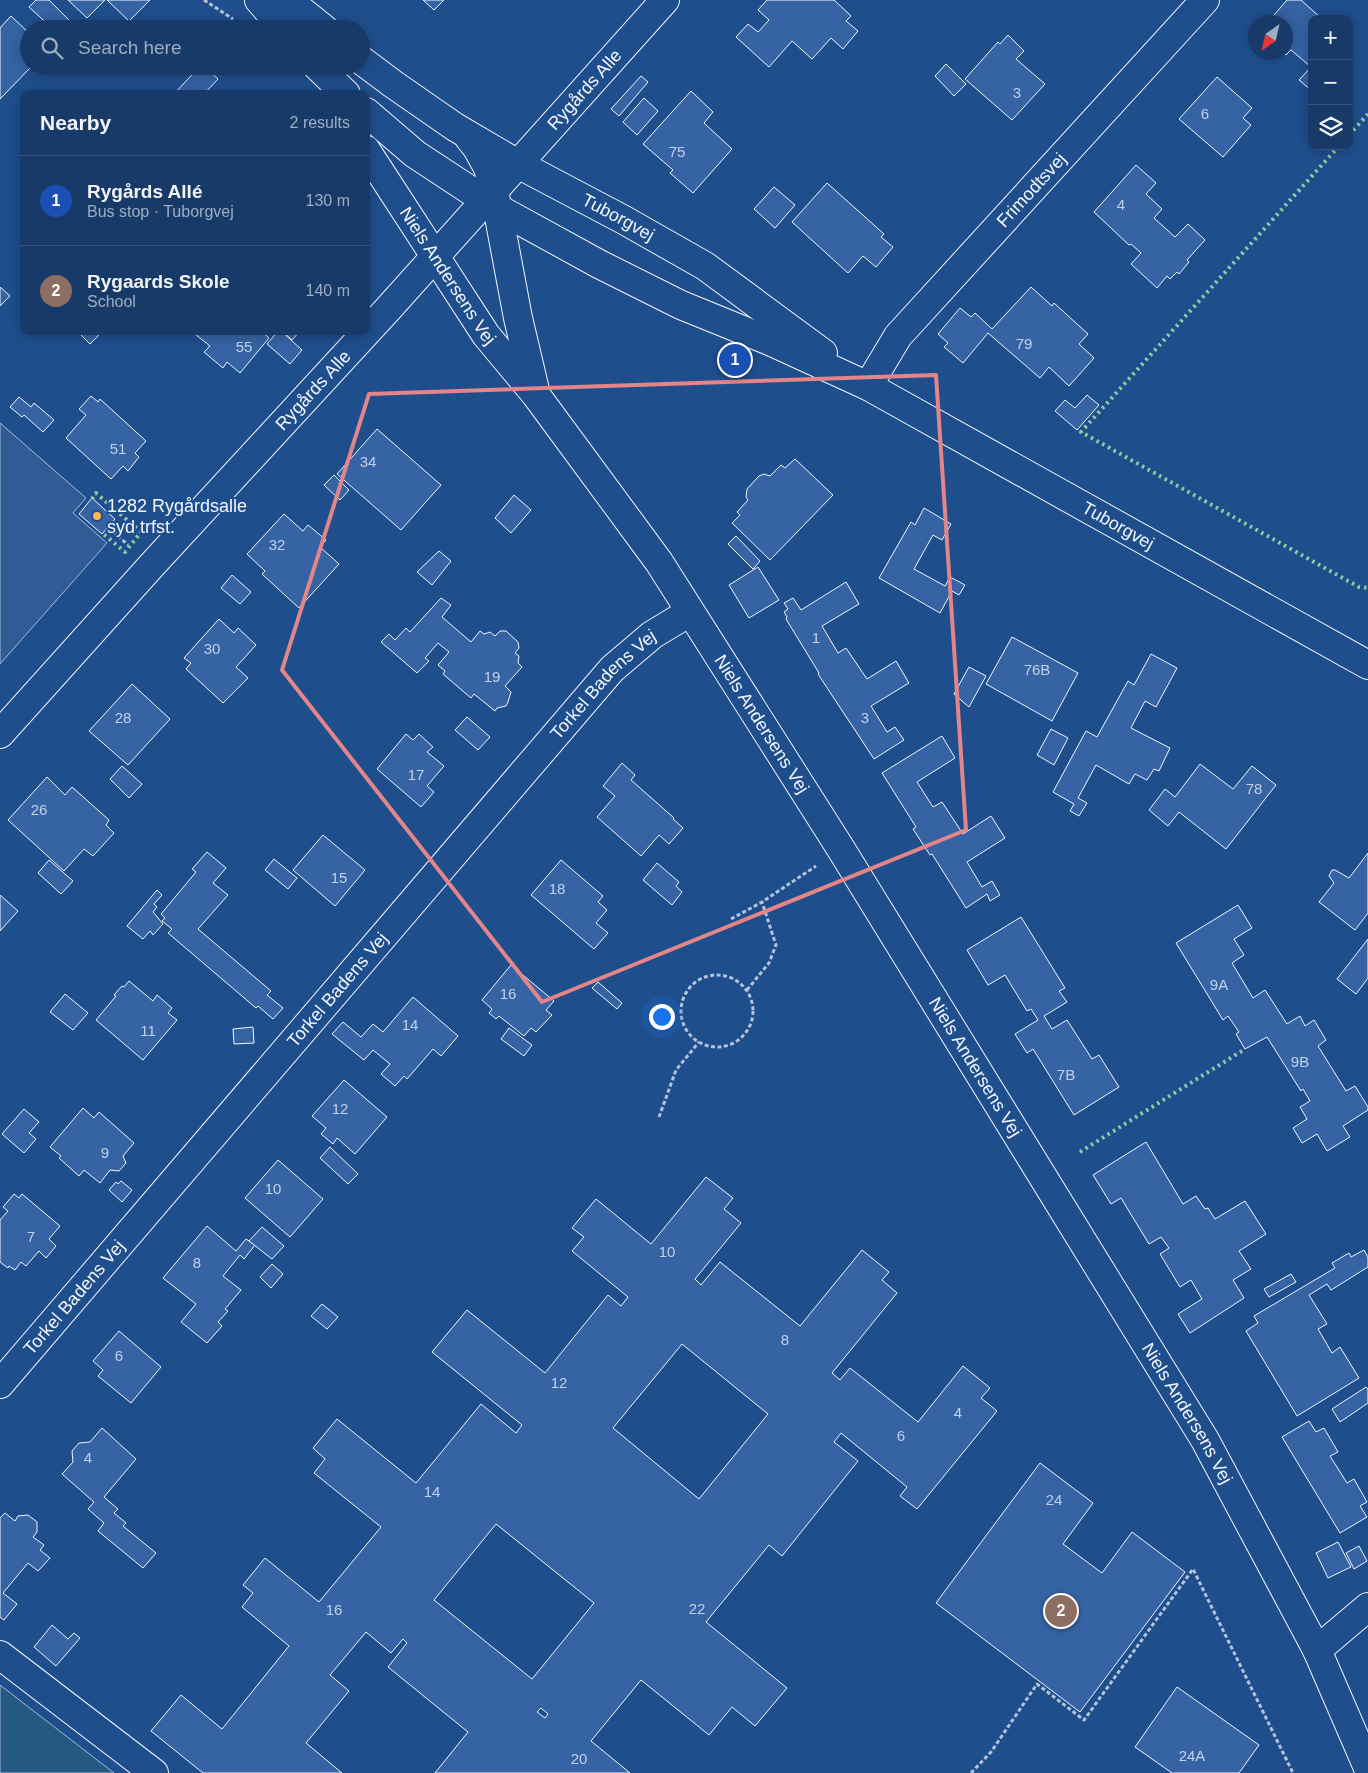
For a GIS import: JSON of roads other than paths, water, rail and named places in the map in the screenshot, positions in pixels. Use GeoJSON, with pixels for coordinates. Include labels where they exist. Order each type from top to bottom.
{"type":"FeatureCollection","features":[{"type":"Feature","properties":{"kind":"street"},"geometry":{"type":"LineString","coordinates":[[259,0],[276,20]]}},
{"type":"Feature","properties":{"kind":"street"},"geometry":{"type":"LineString","coordinates":[[288,0],[313,20]]}},
{"type":"Feature","properties":{"kind":"street","name":"Rygårds Alle"},"geometry":{"type":"LineString","coordinates":[[370,328],[435,257],[492,200],[518,164],[665,0]]}},
{"type":"Feature","properties":{"kind":"street","name":"Frimodtsvej"},"geometry":{"type":"LineString","coordinates":[[868,386],[898,336],[1205,0]]}},
{"type":"Feature","properties":{"kind":"street"},"geometry":{"type":"LineString","coordinates":[[246,12],[258,20]]}},
{"type":"Feature","properties":{"kind":"street","name":"Tuborgvej"},"geometry":{"type":"LineString","coordinates":[[370,67],[463,131],[518,164],[624,220],[705,266],[868,386]]}},
{"type":"Feature","properties":{"kind":"street"},"geometry":{"type":"LineString","coordinates":[[306,75],[317,90]]}},
{"type":"Feature","properties":{"kind":"street"},"geometry":{"type":"LineString","coordinates":[[326,75],[342,90]]}},
{"type":"Feature","properties":{"kind":"street","name":"Tuborgvej"},"geometry":{"type":"LineString","coordinates":[[370,116],[414,154],[600,264],[681,305],[772,342],[868,386],[1366,658]]}},
{"type":"Feature","properties":{"kind":"street","name":"Niels Andersens Vej"},"geometry":{"type":"LineString","coordinates":[[463,131],[477,148],[488,168],[492,200],[536,395]]}},
{"type":"Feature","properties":{"kind":"street","name":"Niels Andersens Vej"},"geometry":{"type":"LineString","coordinates":[[370,156],[486,335],[536,395],[590,470],[637,530],[841,850],[1205,1440],[1317,1650],[1368,1768]]}},
{"type":"Feature","properties":{"kind":"street","name":"Rygårds Alle"},"geometry":{"type":"LineString","coordinates":[[0,734],[363,335]]}},
{"type":"Feature","properties":{"kind":"street","name":"Torkel Badens Vej"},"geometry":{"type":"LineString","coordinates":[[0,1384],[612,669],[652,635],[690,612]]}},
{"type":"Feature","properties":{"kind":"street"},"geometry":{"type":"LineString","coordinates":[[1317,1650],[1368,1607]]}},
{"type":"Feature","properties":{"kind":"street"},"geometry":{"type":"LineString","coordinates":[[0,1655],[154,1773]]}},
{"type":"Feature","properties":{"kind":"place","name":"Rygårds Allé"},"geometry":{"type":"Point","coordinates":[735,360]}},
{"type":"Feature","properties":{"kind":"place","name":"1282 Rygårdsalle syd trfst."},"geometry":{"type":"Point","coordinates":[97,516]}},
{"type":"Feature","properties":{"kind":"place","name":"Rygaards Skole"},"geometry":{"type":"Point","coordinates":[1061,1611]}}]}
